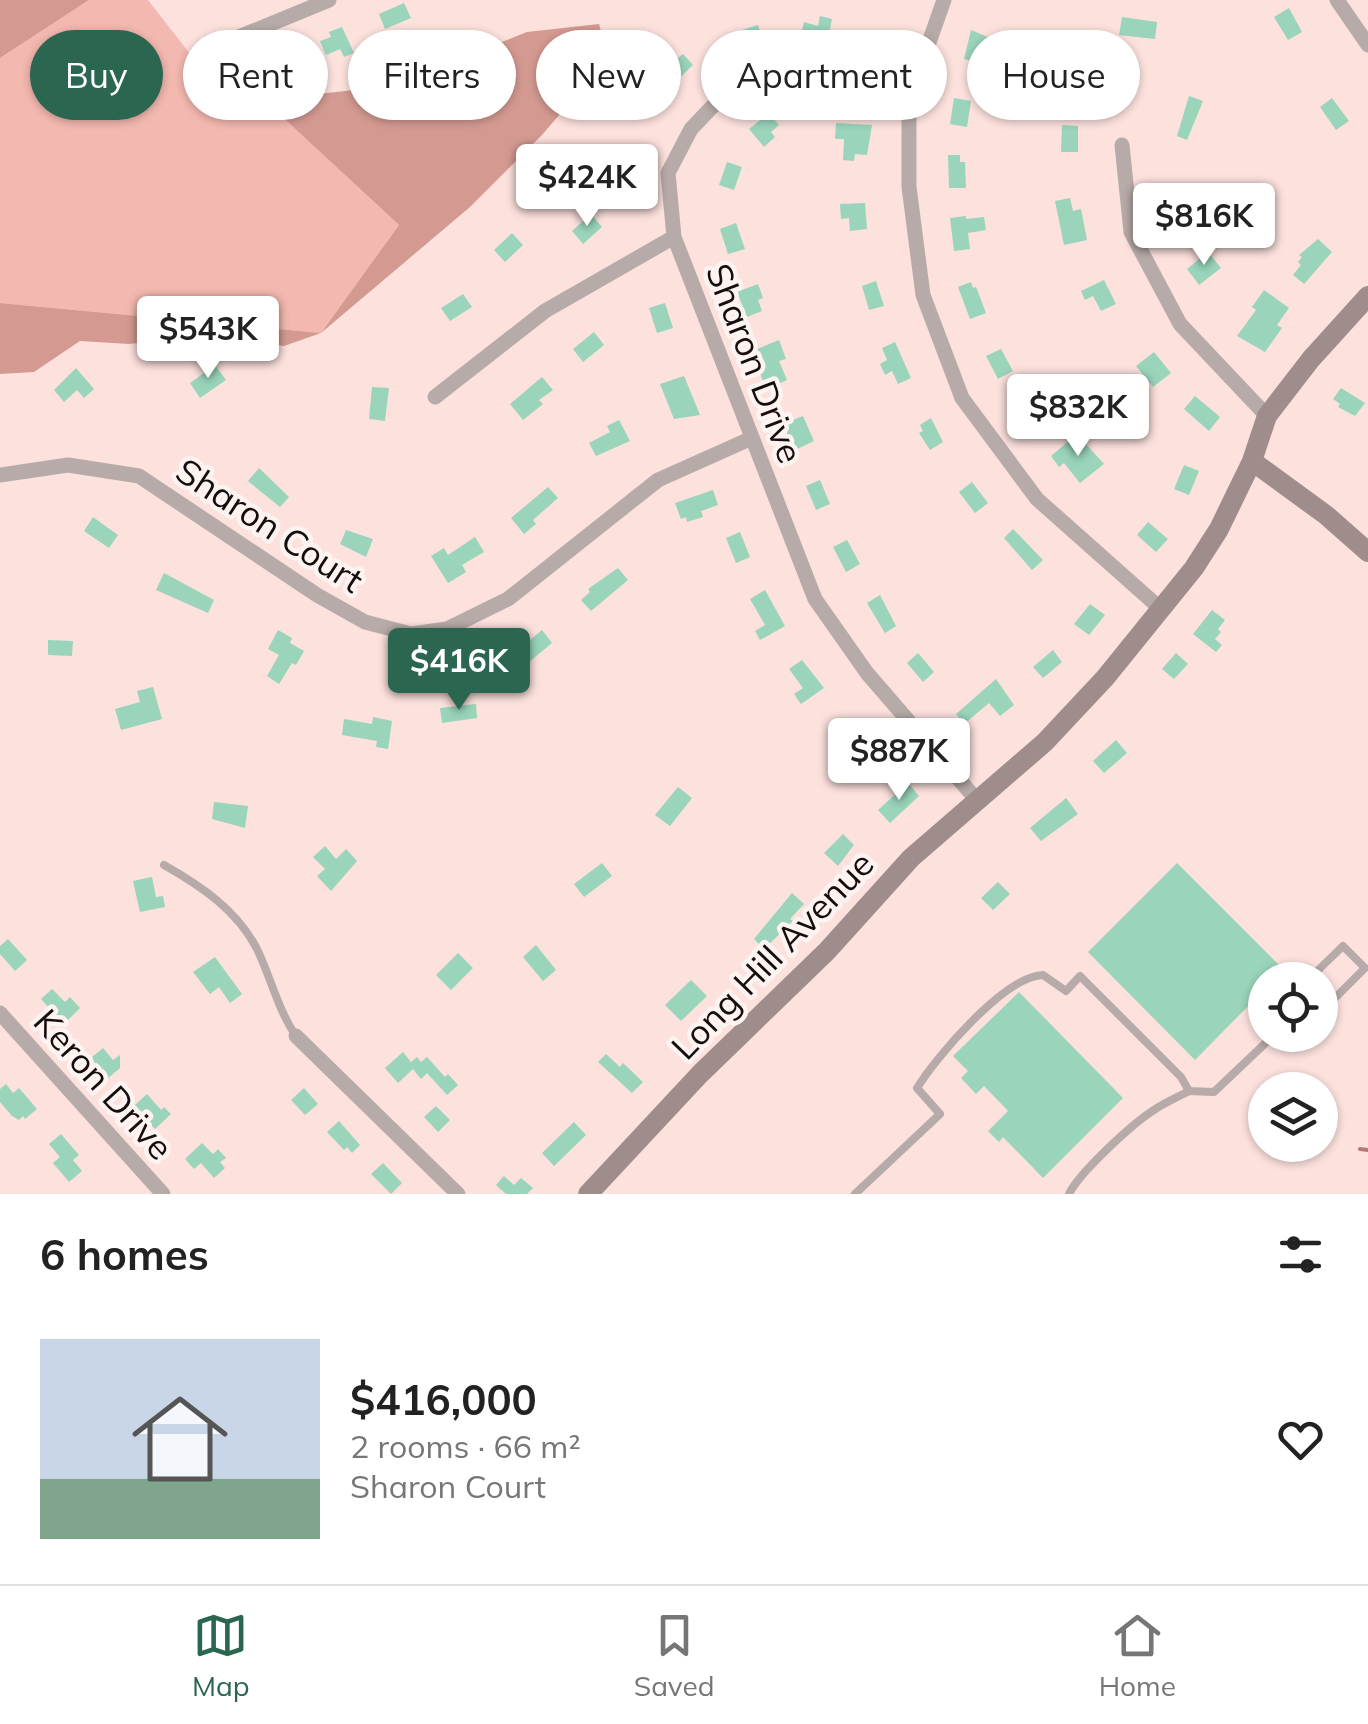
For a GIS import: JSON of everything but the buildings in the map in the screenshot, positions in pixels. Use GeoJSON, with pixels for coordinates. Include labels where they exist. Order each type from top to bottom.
{"type":"FeatureCollection","features":[{"type":"Feature","properties":{"kind":"street"},"geometry":{"type":"LineString","coordinates":[[256,30],[329,0]]}},
{"type":"Feature","properties":{"kind":"street"},"geometry":{"type":"LineString","coordinates":[[933,30],[944,0]]}},
{"type":"Feature","properties":{"kind":"street"},"geometry":{"type":"LineString","coordinates":[[1337,0],[1368,45]]}},
{"type":"Feature","properties":{"kind":"street","name":"Sharon Drive"},"geometry":{"type":"LineString","coordinates":[[701,120],[691,130],[668,173],[674,238],[815,598],[866,672],[976,799]]}},
{"type":"Feature","properties":{"kind":"street"},"geometry":{"type":"LineString","coordinates":[[909,120],[909,188],[923,294],[962,398],[1037,500],[1162,610]]}},
{"type":"Feature","properties":{"kind":"street"},"geometry":{"type":"LineString","coordinates":[[1122,145],[1130,232],[1180,324],[1268,416]]}},
{"type":"Feature","properties":{"kind":"street"},"geometry":{"type":"LineString","coordinates":[[435,397],[544,312],[674,238]]}},
{"type":"Feature","properties":{"kind":"street","name":"Long Hill Avenue"},"geometry":{"type":"LineString","coordinates":[[588,1194],[912,858],[1045,742],[1162,610],[1218,530],[1252,461],[1268,416],[1311,359],[1368,296]]}},
{"type":"Feature","properties":{"kind":"street","name":"Sharon Court"},"geometry":{"type":"LineString","coordinates":[[0,475],[68,465],[139,476],[365,622],[410,634],[447,628],[508,599],[658,480],[752,438]]}},
{"type":"Feature","properties":{"kind":"street"},"geometry":{"type":"LineString","coordinates":[[1252,461],[1368,552]]}},
{"type":"Feature","properties":{"kind":"street","name":"Keron Drive"},"geometry":{"type":"LineString","coordinates":[[0,1013],[163,1194]]}},
{"type":"Feature","properties":{"kind":"street"},"geometry":{"type":"LineString","coordinates":[[296,1036],[458,1194]]}},
{"type":"Feature","properties":{"kind":"lane"},"geometry":{"type":"LineString","coordinates":[[164,864],[205,890],[243,928],[296,1036]]}},
{"type":"Feature","properties":{"kind":"lane"},"geometry":{"type":"LineString","coordinates":[[1327,962],[1343,946],[1365,968],[1338,994]]}},
{"type":"Feature","properties":{"kind":"lane"},"geometry":{"type":"LineString","coordinates":[[854,1194],[940,1114],[917,1088],[932,1063],[1023,978],[1043,976],[1066,991],[1080,976],[1182,1076],[1190,1091]]}},
{"type":"Feature","properties":{"kind":"lane"},"geometry":{"type":"LineString","coordinates":[[1069,1194],[1078,1180],[1154,1110],[1190,1091],[1214,1092],[1256,1052]]}},
{"type":"Feature","properties":{"kind":"shaded area"},"geometry":{"type":"Polygon","coordinates":[[[0,0],[89,0],[43,30],[30,30],[30,38],[0,58],[0,0]]]}},
{"type":"Feature","properties":{"kind":"shaded area"},"geometry":{"type":"Polygon","coordinates":[[[89,0],[148,0],[183,45],[183,120],[286,120],[399,225],[321,333],[0,303],[0,58],[30,38],[30,120],[163,120],[163,30],[43,30],[89,0]]]}},
{"type":"Feature","properties":{"kind":"shaded area"},"geometry":{"type":"Polygon","coordinates":[[[599,24],[601,30],[545,30],[599,24]]]}},
{"type":"Feature","properties":{"kind":"shaded area"},"geometry":{"type":"Polygon","coordinates":[[[536,31],[536,120],[555,120],[470,207],[321,333],[399,225],[286,120],[328,120],[328,93],[348,91],[348,120],[516,120],[516,36],[536,31]]]}},
{"type":"Feature","properties":{"kind":"shaded area"},"geometry":{"type":"Polygon","coordinates":[[[0,303],[321,333],[284,346],[215,334],[129,344],[80,341],[34,372],[0,374],[0,303]]]}},
{"type":"Feature","properties":{"kind":"waterway"},"geometry":{"type":"LineString","coordinates":[[1360,1149],[1368,1150]]}}]}
